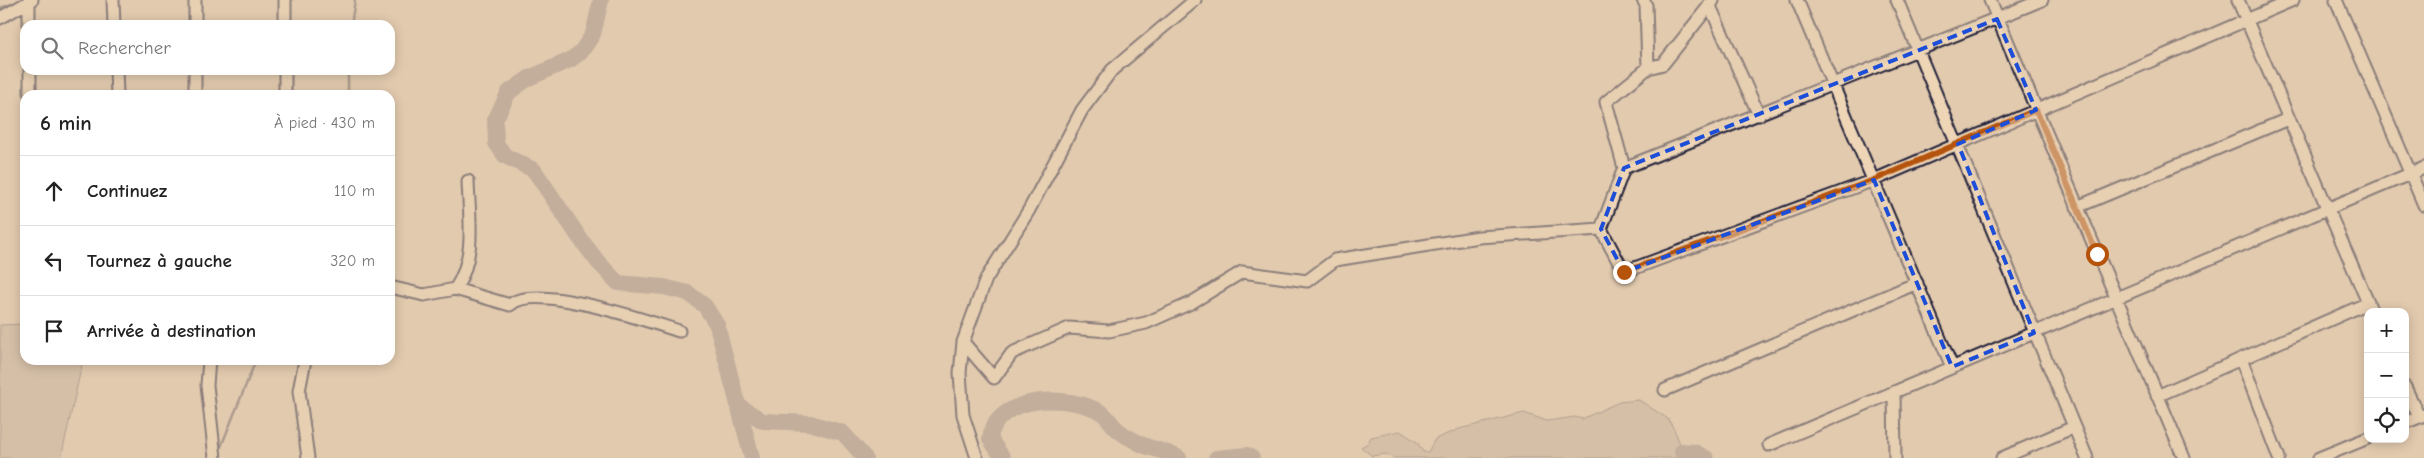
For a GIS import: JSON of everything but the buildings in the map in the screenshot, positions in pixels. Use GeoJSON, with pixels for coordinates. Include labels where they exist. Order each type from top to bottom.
{"type":"FeatureCollection","features":[{"type":"Feature","properties":{"kind":"street"},"geometry":{"type":"LineString","coordinates":[[0,18],[30,0]]}},
{"type":"Feature","properties":{"kind":"street"},"geometry":{"type":"LineString","coordinates":[[29,20],[30,0]]}},
{"type":"Feature","properties":{"kind":"street"},"geometry":{"type":"LineString","coordinates":[[113,0],[114,20]]}},
{"type":"Feature","properties":{"kind":"street"},"geometry":{"type":"LineString","coordinates":[[195,0],[195,20]]}},
{"type":"Feature","properties":{"kind":"street"},"geometry":{"type":"LineString","coordinates":[[285,0],[285,20]]}},
{"type":"Feature","properties":{"kind":"street"},"geometry":{"type":"LineString","coordinates":[[977,458],[963,415],[960,374],[963,342],[986,279],[1029,210],[1082,110],[1112,70],[1195,0]]}},
{"type":"Feature","properties":{"kind":"street"},"geometry":{"type":"LineString","coordinates":[[1643,0],[1646,5],[1648,68]]}},
{"type":"Feature","properties":{"kind":"street"},"geometry":{"type":"LineString","coordinates":[[1798,0],[1952,367]]}},
{"type":"Feature","properties":{"kind":"street"},"geometry":{"type":"LineString","coordinates":[[1898,0],[2087,458]]}},
{"type":"Feature","properties":{"kind":"street"},"geometry":{"type":"LineString","coordinates":[[1990,0],[2184,458]]}},
{"type":"Feature","properties":{"kind":"street"},"geometry":{"type":"LineString","coordinates":[[1624,168],[2042,0]]}},
{"type":"Feature","properties":{"kind":"street"},"geometry":{"type":"LineString","coordinates":[[2238,0],[2370,308]]}},
{"type":"Feature","properties":{"kind":"street"},"geometry":{"type":"LineString","coordinates":[[1759,115],[1712,2],[1663,64],[1648,68],[1606,102],[1624,168],[1601,229],[1624,272],[1874,180],[2293,0]]}},
{"type":"Feature","properties":{"kind":"street"},"geometry":{"type":"LineString","coordinates":[[2336,0],[2424,205]]}},
{"type":"Feature","properties":{"kind":"street"},"geometry":{"type":"LineString","coordinates":[[30,75],[30,90]]}},
{"type":"Feature","properties":{"kind":"street"},"geometry":{"type":"LineString","coordinates":[[116,75],[117,90]]}},
{"type":"Feature","properties":{"kind":"street"},"geometry":{"type":"LineString","coordinates":[[195,75],[195,90]]}},
{"type":"Feature","properties":{"kind":"street"},"geometry":{"type":"LineString","coordinates":[[285,75],[285,90]]}},
{"type":"Feature","properties":{"kind":"street"},"geometry":{"type":"LineString","coordinates":[[2077,207],[2288,119]]}},
{"type":"Feature","properties":{"kind":"street"},"geometry":{"type":"LineString","coordinates":[[1769,445],[2424,168]]}},
{"type":"Feature","properties":{"kind":"street"},"geometry":{"type":"LineString","coordinates":[[455,289],[463,277],[472,240],[468,181]]}},
{"type":"Feature","properties":{"kind":"street"},"geometry":{"type":"LineString","coordinates":[[963,342],[994,378],[1012,353],[1061,331],[1069,328],[1110,331],[1146,323],[1191,303],[1242,272],[1307,281],[1334,260],[1478,237],[1601,229]]}},
{"type":"Feature","properties":{"kind":"street"},"geometry":{"type":"LineString","coordinates":[[1665,390],[1917,283]]}},
{"type":"Feature","properties":{"kind":"street"},"geometry":{"type":"LineString","coordinates":[[395,288],[424,295],[455,289],[490,298],[503,305],[510,305],[515,301],[542,296],[600,308],[679,331]]}},
{"type":"Feature","properties":{"kind":"street"},"geometry":{"type":"LineString","coordinates":[[2157,396],[2241,359],[2364,310]]}},
{"type":"Feature","properties":{"kind":"street"},"geometry":{"type":"LineString","coordinates":[[2241,359],[2279,458]]}},
{"type":"Feature","properties":{"kind":"street"},"geometry":{"type":"LineString","coordinates":[[209,365],[207,384],[215,458]]}},
{"type":"Feature","properties":{"kind":"street"},"geometry":{"type":"LineString","coordinates":[[303,365],[299,391],[308,458]]}},
{"type":"Feature","properties":{"kind":"street"},"geometry":{"type":"LineString","coordinates":[[1894,392],[1895,458]]}},
{"type":"Feature","properties":{"kind":"street"},"geometry":{"type":"LineString","coordinates":[[2409,394],[2421,416],[2409,421]]}},
{"type":"Feature","properties":{"kind":"street"},"geometry":{"type":"LineString","coordinates":[[2002,458],[2074,427]]}},
{"type":"Feature","properties":{"kind":"street"},"geometry":{"type":"LineString","coordinates":[[2319,458],[2364,440]]}},
{"type":"Feature","properties":{"kind":"highlighted area"},"geometry":{"type":"Polygon","coordinates":[[[1997,19],[2036,110],[1958,144],[2034,333],[1952,367],[1874,180],[1624,272],[1601,229],[1624,168],[1997,19]]]}},
{"type":"Feature","properties":{"kind":"shaded area"},"geometry":{"type":"Polygon","coordinates":[[[20,324],[20,365],[82,365],[61,458],[0,458],[0,325],[20,324]]]}},
{"type":"Feature","properties":{"kind":"shaded area"},"geometry":{"type":"Polygon","coordinates":[[[1639,400],[1668,419],[1686,458],[1395,458],[1385,454],[1372,456],[1361,447],[1368,443],[1371,437],[1400,431],[1417,442],[1423,452],[1428,452],[1435,439],[1459,429],[1524,413],[1547,421],[1575,417],[1582,419],[1619,402],[1639,400]]]}},
{"type":"Feature","properties":{"kind":"waterway"},"geometry":{"type":"LineString","coordinates":[[352,20],[355,0]]}},
{"type":"Feature","properties":{"kind":"waterway"},"geometry":{"type":"LineString","coordinates":[[601,0],[593,34],[581,52],[570,60],[529,78],[509,92],[495,120],[496,143],[505,156],[534,170],[579,237],[598,262],[618,283],[664,287],[688,293],[705,306],[717,325],[752,458]]}},
{"type":"Feature","properties":{"kind":"waterway"},"geometry":{"type":"LineString","coordinates":[[0,8],[18,2]]}},
{"type":"Feature","properties":{"kind":"waterway"},"geometry":{"type":"LineString","coordinates":[[348,75],[348,90]]}},
{"type":"Feature","properties":{"kind":"waterway"},"geometry":{"type":"LineString","coordinates":[[218,454],[254,365]]}},
{"type":"Feature","properties":{"kind":"waterway"},"geometry":{"type":"LineString","coordinates":[[1003,458],[990,439],[995,424],[1005,413],[1019,406],[1036,402],[1054,401],[1072,402],[1102,413],[1119,431],[1133,440],[1179,458]]}},
{"type":"Feature","properties":{"kind":"waterway"},"geometry":{"type":"LineString","coordinates":[[739,406],[763,421],[810,423],[843,433],[865,458]]}},
{"type":"Feature","properties":{"kind":"waterway"},"geometry":{"type":"LineString","coordinates":[[1682,451],[1694,452],[1706,458]]}},
{"type":"Feature","properties":{"kind":"waterway"},"geometry":{"type":"LineString","coordinates":[[1216,458],[1247,455],[1252,458]]}},
{"type":"Feature","properties":{"kind":"route"},"geometry":{"type":"LineString","coordinates":[[1624,272],[1874,180],[2036,110],[2097,254]]}}]}
